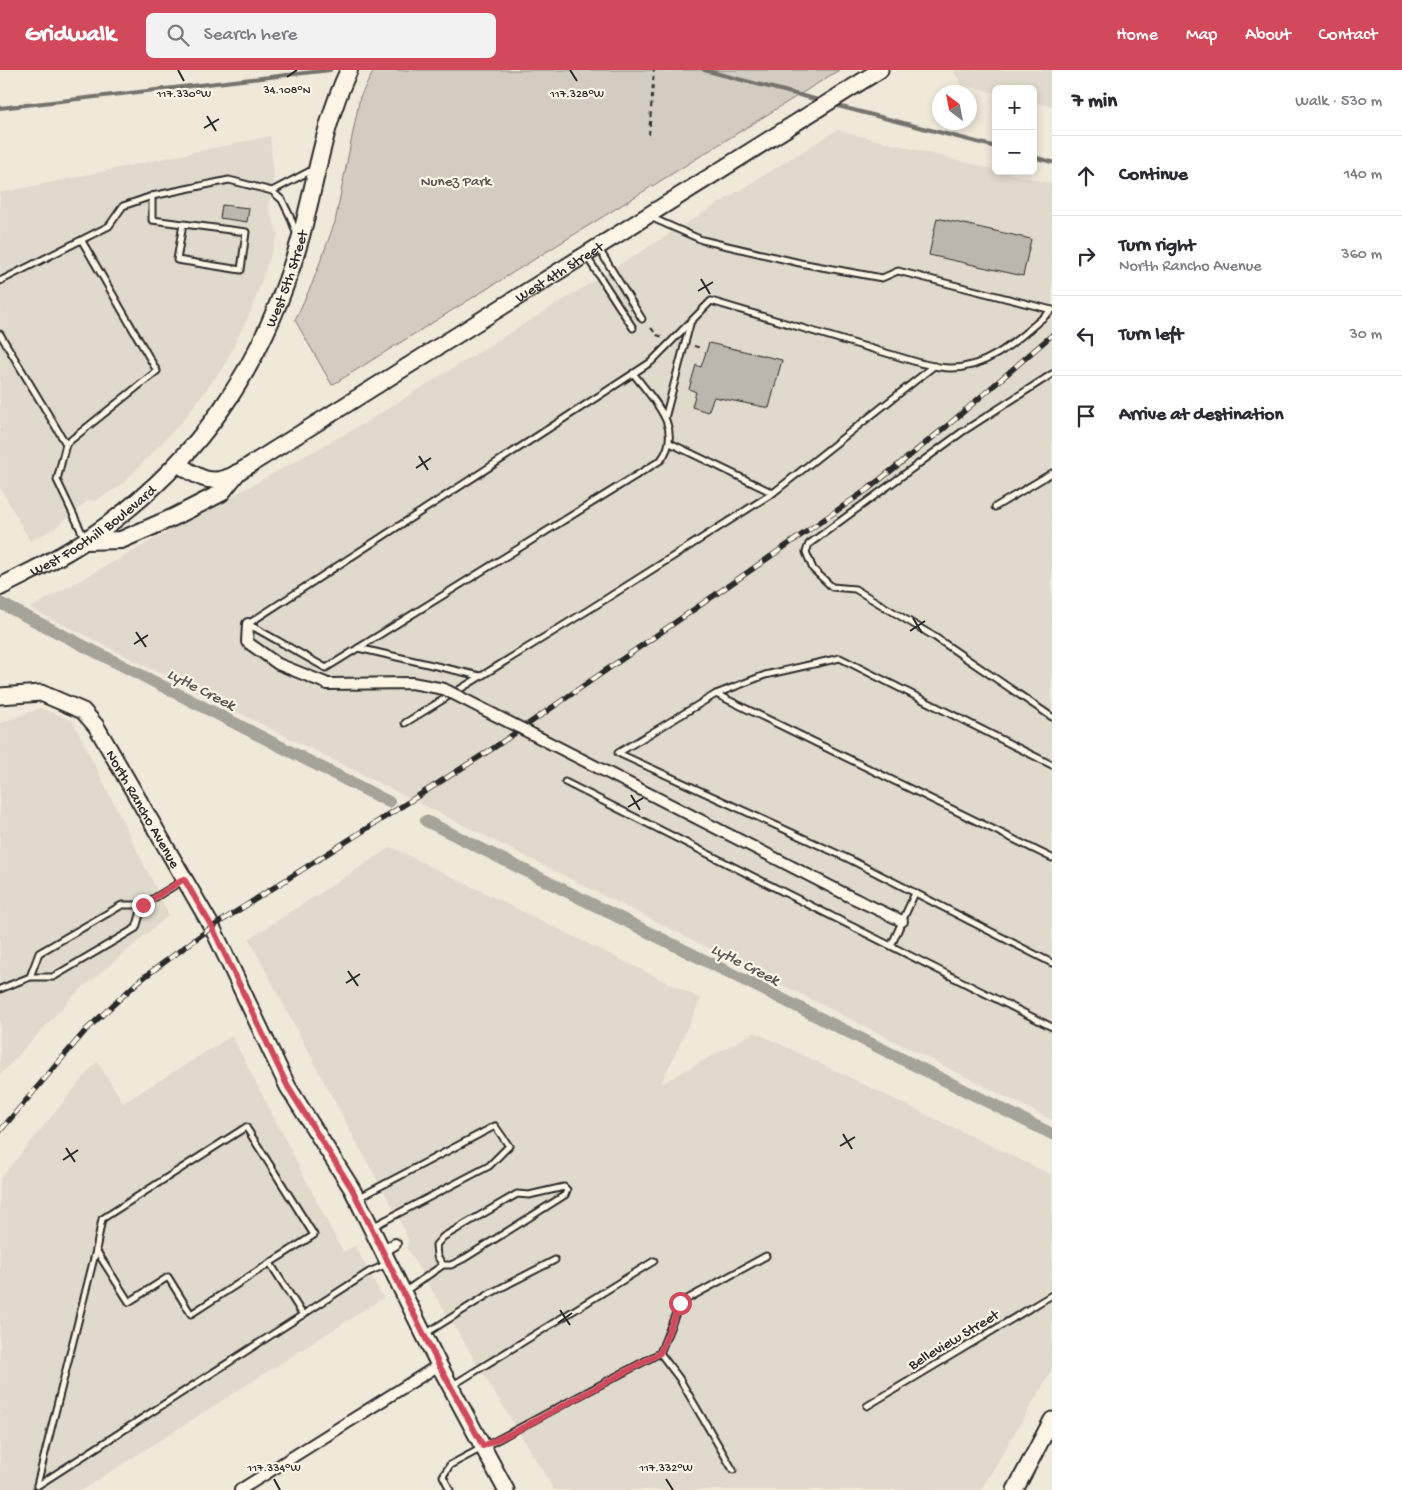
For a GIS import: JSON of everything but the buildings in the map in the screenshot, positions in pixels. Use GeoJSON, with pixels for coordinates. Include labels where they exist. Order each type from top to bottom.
{"type":"FeatureCollection","features":[{"type":"Feature","properties":{"kind":"main road","name":"West 5th Street"},"geometry":{"type":"LineString","coordinates":[[178,464],[212,425],[248,370],[263,341],[283,293],[299,242],[328,128],[349,70]]}},
{"type":"Feature","properties":{"kind":"main road","name":"West Foothill Boulevard"},"geometry":{"type":"LineString","coordinates":[[0,587],[86,541],[134,505],[178,464]]}},
{"type":"Feature","properties":{"kind":"main road"},"geometry":{"type":"LineString","coordinates":[[86,541],[122,540],[174,517],[221,493],[237,473]]}},
{"type":"Feature","properties":{"kind":"street","name":"West 4th Street"},"geometry":{"type":"LineString","coordinates":[[178,464],[208,480],[218,481],[237,473],[800,118],[876,73]]}},
{"type":"Feature","properties":{"kind":"street"},"geometry":{"type":"LineString","coordinates":[[248,624],[247,642],[278,664],[328,684],[412,683],[444,689],[849,896],[902,921]]}},
{"type":"Feature","properties":{"kind":"street","name":"North Rancho Avenue"},"geometry":{"type":"LineString","coordinates":[[0,696],[42,693],[83,711],[100,732],[212,927],[288,1087],[356,1198],[371,1228],[389,1253],[404,1292],[439,1365],[506,1490]]}},
{"type":"Feature","properties":{"kind":"street"},"geometry":{"type":"LineString","coordinates":[[240,1490],[439,1365]]}},
{"type":"Feature","properties":{"kind":"street"},"geometry":{"type":"LineString","coordinates":[[1015,1490],[1052,1420]]}},
{"type":"Feature","properties":{"kind":"lane"},"geometry":{"type":"LineString","coordinates":[[272,191],[291,183],[318,167]]}},
{"type":"Feature","properties":{"kind":"lane"},"geometry":{"type":"LineString","coordinates":[[0,282],[109,226],[123,206],[152,196],[229,180],[272,191],[282,200],[299,242]]}},
{"type":"Feature","properties":{"kind":"lane"},"geometry":{"type":"LineString","coordinates":[[152,196],[152,220],[246,232],[241,270],[177,260],[183,224]]}},
{"type":"Feature","properties":{"kind":"lane"},"geometry":{"type":"LineString","coordinates":[[647,216],[702,240],[745,250],[882,278],[898,271],[1052,310]]}},
{"type":"Feature","properties":{"kind":"lane"},"geometry":{"type":"LineString","coordinates":[[82,241],[157,371],[66,444],[57,480],[86,541]]}},
{"type":"Feature","properties":{"kind":"lane"},"geometry":{"type":"LineString","coordinates":[[592,250],[642,318]]}},
{"type":"Feature","properties":{"kind":"lane"},"geometry":{"type":"LineString","coordinates":[[592,250],[633,328]]}},
{"type":"Feature","properties":{"kind":"lane"},"geometry":{"type":"LineString","coordinates":[[633,374],[666,418],[670,430],[670,442],[661,460],[326,668],[248,624],[651,362],[711,301],[920,363],[951,368],[980,362],[1009,346],[1052,310]]}},
{"type":"Feature","properties":{"kind":"lane"},"geometry":{"type":"LineString","coordinates":[[666,418],[690,322]]}},
{"type":"Feature","properties":{"kind":"lane"},"geometry":{"type":"LineString","coordinates":[[0,334],[66,444]]}},
{"type":"Feature","properties":{"kind":"lane"},"geometry":{"type":"LineString","coordinates":[[405,723],[773,493],[934,366]]}},
{"type":"Feature","properties":{"kind":"lane"},"geometry":{"type":"LineString","coordinates":[[1052,374],[962,432],[809,544],[806,552],[813,569],[832,587],[855,589],[935,637],[1052,717]]}},
{"type":"Feature","properties":{"kind":"lane"},"geometry":{"type":"LineString","coordinates":[[670,442],[773,493]]}},
{"type":"Feature","properties":{"kind":"lane"},"geometry":{"type":"LineString","coordinates":[[995,507],[1052,473]]}},
{"type":"Feature","properties":{"kind":"lane"},"geometry":{"type":"LineString","coordinates":[[358,648],[480,676]]}},
{"type":"Feature","properties":{"kind":"lane"},"geometry":{"type":"LineString","coordinates":[[1052,765],[840,658],[765,675],[716,694],[618,753],[849,859],[1052,962]]}},
{"type":"Feature","properties":{"kind":"lane"},"geometry":{"type":"LineString","coordinates":[[716,694],[1052,858]]}},
{"type":"Feature","properties":{"kind":"lane"},"geometry":{"type":"LineString","coordinates":[[565,782],[1052,1027]]}},
{"type":"Feature","properties":{"kind":"lane"},"geometry":{"type":"LineString","coordinates":[[30,977],[39,953],[122,905],[143,905],[184,879]]}},
{"type":"Feature","properties":{"kind":"lane"},"geometry":{"type":"LineString","coordinates":[[891,946],[915,893]]}},
{"type":"Feature","properties":{"kind":"lane"},"geometry":{"type":"LineString","coordinates":[[0,989],[30,977],[53,977],[136,928],[143,905]]}},
{"type":"Feature","properties":{"kind":"lane"},"geometry":{"type":"LineString","coordinates":[[356,1198],[495,1126],[509,1146],[489,1166],[371,1228]]}},
{"type":"Feature","properties":{"kind":"lane"},"geometry":{"type":"LineString","coordinates":[[96,1250],[129,1302],[168,1277],[191,1314],[314,1235],[246,1127],[102,1219],[96,1250],[37,1486],[369,1272],[389,1253]]}},
{"type":"Feature","properties":{"kind":"lane"},"geometry":{"type":"LineString","coordinates":[[404,1292],[443,1265],[451,1265],[465,1258],[564,1195],[567,1190],[564,1187],[529,1194],[517,1194],[443,1237],[436,1245],[437,1256],[443,1265]]}},
{"type":"Feature","properties":{"kind":"lane"},"geometry":{"type":"LineString","coordinates":[[450,1490],[443,1476],[446,1469],[483,1446],[518,1430],[660,1353],[680,1303],[766,1256]]}},
{"type":"Feature","properties":{"kind":"lane"},"geometry":{"type":"LineString","coordinates":[[424,1334],[489,1294],[555,1260]]}},
{"type":"Feature","properties":{"kind":"lane"},"geometry":{"type":"LineString","coordinates":[[450,1386],[654,1261]]}},
{"type":"Feature","properties":{"kind":"lane"},"geometry":{"type":"LineString","coordinates":[[270,1263],[303,1314]]}},
{"type":"Feature","properties":{"kind":"lane","name":"Belleview Street"},"geometry":{"type":"LineString","coordinates":[[866,1406],[1052,1294]]}},
{"type":"Feature","properties":{"kind":"lane"},"geometry":{"type":"LineString","coordinates":[[660,1353],[679,1378],[733,1470]]}},
{"type":"Feature","properties":{"kind":"path"},"geometry":{"type":"LineString","coordinates":[[649,135],[654,70]]}},
{"type":"Feature","properties":{"kind":"shaded area"},"geometry":{"type":"Polygon","coordinates":[[[953,70],[1052,70],[1052,106],[1037,103],[1037,85],[992,85],[992,92],[977,88],[977,85],[961,84],[953,70]]]}},
{"type":"Feature","properties":{"kind":"shaded area"},"geometry":{"type":"Polygon","coordinates":[[[837,130],[992,169],[992,175],[1016,175],[1052,184],[1052,1120],[30,608],[363,424],[837,130]]]}},
{"type":"Feature","properties":{"kind":"shaded area"},"geometry":{"type":"Polygon","coordinates":[[[270,136],[274,176],[268,207],[278,234],[251,311],[224,366],[181,423],[120,486],[95,501],[89,500],[55,528],[30,541],[0,487],[0,193],[270,136]]]}},
{"type":"Feature","properties":{"kind":"shaded area"},"geometry":{"type":"Polygon","coordinates":[[[41,708],[73,721],[169,915],[73,996],[0,1075],[0,723],[41,708]]]}},
{"type":"Feature","properties":{"kind":"shaded area"},"geometry":{"type":"Polygon","coordinates":[[[391,847],[701,999],[661,1084],[755,1032],[1052,1175],[1052,1276],[1050,1278],[1052,1281],[1052,1370],[981,1490],[554,1490],[406,1247],[409,1242],[400,1220],[356,1142],[249,939],[391,847]]]}},
{"type":"Feature","properties":{"kind":"shaded area"},"geometry":{"type":"Polygon","coordinates":[[[232,1036],[343,1252],[355,1246],[383,1298],[82,1490],[0,1490],[0,1179],[97,1061],[123,1103],[232,1036]]]}},
{"type":"Feature","properties":{"kind":"green space","name":"Nunez Park"},"geometry":{"type":"Polygon","coordinates":[[[374,70],[839,70],[332,385],[295,320],[312,284],[335,222],[360,97],[374,70]]]}},
{"type":"Feature","properties":{"kind":"waterway","name":"Lytle Creek"},"geometry":{"type":"LineString","coordinates":[[0,108],[330,70]]}},
{"type":"Feature","properties":{"kind":"waterway","name":"Lytle Creek"},"geometry":{"type":"LineString","coordinates":[[704,70],[822,101]]}},
{"type":"Feature","properties":{"kind":"waterway","name":"Lytle Creek"},"geometry":{"type":"LineString","coordinates":[[834,105],[992,146]]}},
{"type":"Feature","properties":{"kind":"waterway","name":"Lytle Creek"},"geometry":{"type":"LineString","coordinates":[[1037,158],[1052,162]]}},
{"type":"Feature","properties":{"kind":"waterway","name":"Lytle Creek"},"geometry":{"type":"LineString","coordinates":[[0,603],[389,802]]}},
{"type":"Feature","properties":{"kind":"waterway","name":"Lytle Creek"},"geometry":{"type":"LineString","coordinates":[[426,821],[1052,1134]]}},
{"type":"Feature","properties":{"kind":"railway"},"geometry":{"type":"LineString","coordinates":[[0,1131],[86,1030],[139,981],[212,927],[495,747],[868,489],[947,426],[1052,335]]}},
{"type":"Feature","properties":{"kind":"route"},"geometry":{"type":"LineString","coordinates":[[143,905],[184,879],[212,927],[288,1087],[352,1189],[439,1365],[483,1446],[518,1430],[660,1353],[680,1303]]}}]}
